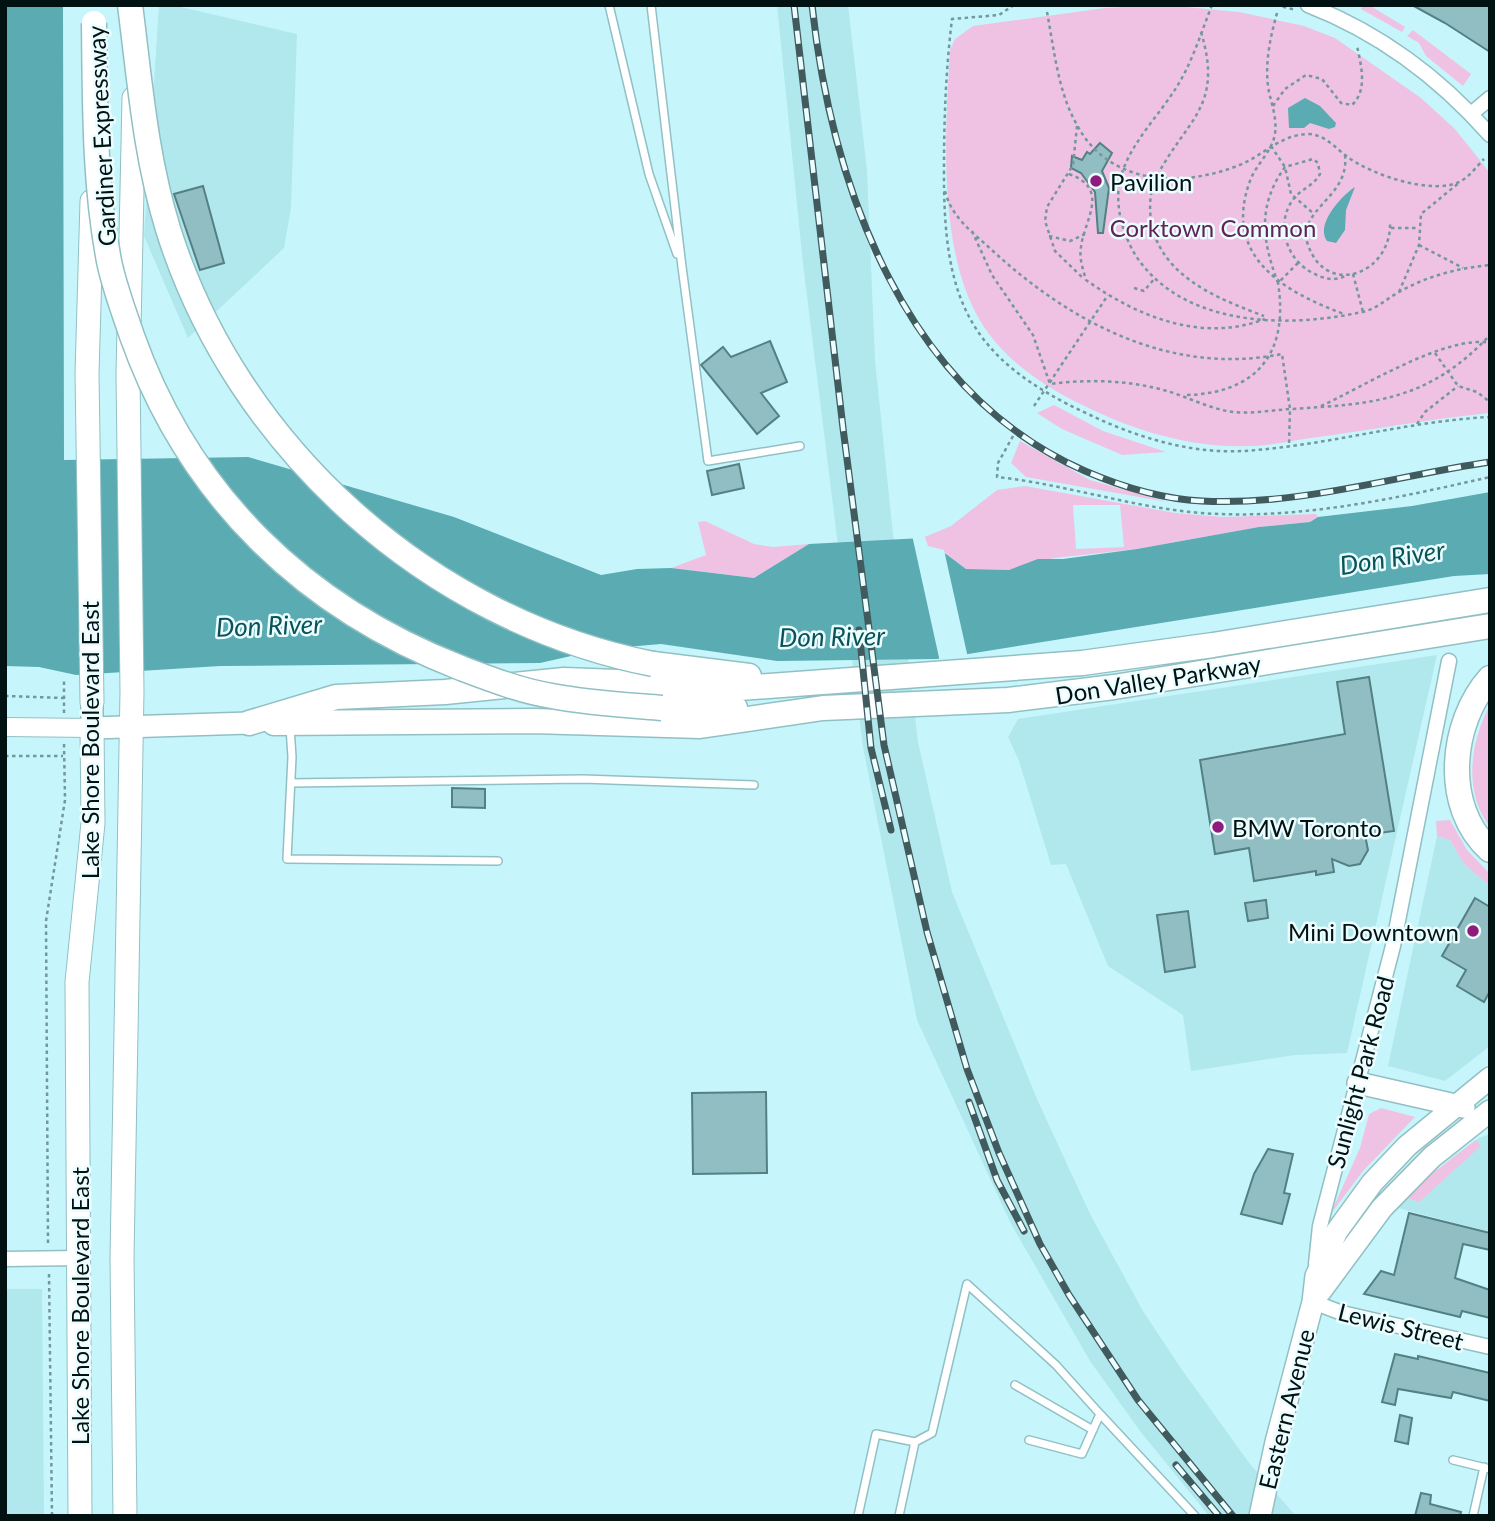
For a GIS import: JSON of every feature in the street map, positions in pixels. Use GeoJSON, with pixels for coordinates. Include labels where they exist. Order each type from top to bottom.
{"type":"FeatureCollection","features":[{"type":"Feature","properties":{"kind":"highway","name":"Lake Shore Boulevard East"},"geometry":{"type":"LineString","coordinates":[[92,702],[87,374],[95,5]]}},
{"type":"Feature","properties":{"kind":"highway","name":"Gardiner Expressway"},"geometry":{"type":"LineString","coordinates":[[95,5],[100,202],[109,261],[142,364],[163,409],[206,481],[245,528],[296,575],[349,613],[417,651],[486,678],[550,696],[662,708],[823,708]]}},
{"type":"Feature","properties":{"kind":"highway","name":"Lake Shore Boulevard East"},"geometry":{"type":"LineString","coordinates":[[125,1516],[122,1258],[132,691],[128,374],[132,290],[132,5]]}},
{"type":"Feature","properties":{"kind":"highway"},"geometry":{"type":"LineString","coordinates":[[132,5],[137,85],[150,162],[169,233],[209,330],[283,442],[309,471],[373,532],[452,585],[565,639],[622,658],[653,664],[744,676],[830,682]]}},
{"type":"Feature","properties":{"kind":"highway","name":"Don Valley Parkway"},"geometry":{"type":"LineString","coordinates":[[830,682],[1082,663],[1213,645],[1490,600]]}},
{"type":"Feature","properties":{"kind":"highway","name":"Don Valley Parkway"},"geometry":{"type":"LineString","coordinates":[[823,708],[1008,700],[1114,687],[1490,626]]}},
{"type":"Feature","properties":{"kind":"highway"},"geometry":{"type":"LineString","coordinates":[[1490,678],[1479,690],[1464,725],[1456,757],[1457,785],[1468,819],[1490,850]]}},
{"type":"Feature","properties":{"kind":"highway"},"geometry":{"type":"LineString","coordinates":[[249,723],[336,697],[445,692],[564,681],[618,682],[713,691],[830,682]]}},
{"type":"Feature","properties":{"kind":"highway"},"geometry":{"type":"LineString","coordinates":[[249,723],[533,721],[700,726],[823,708]]}},
{"type":"Feature","properties":{"kind":"highway","name":"Lake Shore Boulevard East"},"geometry":{"type":"LineString","coordinates":[[80,1516],[76,982],[93,823],[92,728]]}},
{"type":"Feature","properties":{"kind":"main road","name":"Lake Shore Boulevard East"},"geometry":{"type":"LineString","coordinates":[[92,702],[92,728]]}},
{"type":"Feature","properties":{"kind":"main road"},"geometry":{"type":"LineString","coordinates":[[92,728],[249,723]]}},
{"type":"Feature","properties":{"kind":"main road","name":"Eastern Avenue"},"geometry":{"type":"LineString","coordinates":[[1260,1516],[1276,1442],[1313,1302],[1315,1276],[1337,1231],[1372,1183],[1407,1146],[1490,1079]]}},
{"type":"Feature","properties":{"kind":"main road"},"geometry":{"type":"LineString","coordinates":[[1358,1083],[1489,1112]]}},
{"type":"Feature","properties":{"kind":"main road","name":"Eastern Avenue"},"geometry":{"type":"LineString","coordinates":[[1313,1302],[1382,1208],[1432,1157],[1489,1112]]}},
{"type":"Feature","properties":{"kind":"street"},"geometry":{"type":"LineString","coordinates":[[1305,9],[1376,36],[1423,71],[1490,135]]}},
{"type":"Feature","properties":{"kind":"street"},"geometry":{"type":"LineString","coordinates":[[1471,114],[1490,98]]}},
{"type":"Feature","properties":{"kind":"street","name":"Sunlight Park Road"},"geometry":{"type":"LineString","coordinates":[[1315,1276],[1319,1228],[1393,946],[1450,661]]}},
{"type":"Feature","properties":{"kind":"street"},"geometry":{"type":"LineString","coordinates":[[5,727],[92,728]]}},
{"type":"Feature","properties":{"kind":"street"},"geometry":{"type":"LineString","coordinates":[[5,1259],[79,1258]]}},
{"type":"Feature","properties":{"kind":"street","name":"Lewis Street"},"geometry":{"type":"LineString","coordinates":[[1313,1302],[1335,1311],[1490,1347]]}},
{"type":"Feature","properties":{"kind":"lane"},"geometry":{"type":"LineString","coordinates":[[609,5],[649,174],[682,267]]}},
{"type":"Feature","properties":{"kind":"lane"},"geometry":{"type":"LineString","coordinates":[[651,5],[708,461],[800,446]]}},
{"type":"Feature","properties":{"kind":"lane"},"geometry":{"type":"LineString","coordinates":[[289,723],[291,783],[287,859],[498,861]]}},
{"type":"Feature","properties":{"kind":"lane"},"geometry":{"type":"LineString","coordinates":[[291,783],[583,779],[754,785]]}},
{"type":"Feature","properties":{"kind":"lane"},"geometry":{"type":"LineString","coordinates":[[858,1516],[876,1434],[915,1442],[932,1433],[967,1284],[1056,1365],[1195,1516]]}},
{"type":"Feature","properties":{"kind":"lane"},"geometry":{"type":"LineString","coordinates":[[1015,1385],[1093,1430]]}},
{"type":"Feature","properties":{"kind":"lane"},"geometry":{"type":"LineString","coordinates":[[1029,1440],[1082,1454],[1100,1414]]}},
{"type":"Feature","properties":{"kind":"lane"},"geometry":{"type":"LineString","coordinates":[[899,1516],[915,1442]]}},
{"type":"Feature","properties":{"kind":"lane"},"geometry":{"type":"LineString","coordinates":[[1453,1461],[1487,1468],[1473,1516]]}},
{"type":"Feature","properties":{"kind":"path"},"geometry":{"type":"LineString","coordinates":[[1014,5],[1007,12],[996,16],[951,19],[942,214],[950,264],[963,307],[987,344],[1007,365],[1045,391],[1110,425],[1158,441],[1239,451],[1417,424],[1490,417]]}},
{"type":"Feature","properties":{"kind":"path"},"geometry":{"type":"LineString","coordinates":[[1212,5],[1177,86],[1122,170],[1119,188],[1121,222],[1138,259],[1155,278],[1175,295],[1200,308],[1231,316],[1282,320],[1363,312],[1382,304],[1399,292],[1463,268],[1490,265]]}},
{"type":"Feature","properties":{"kind":"path"},"geometry":{"type":"LineString","coordinates":[[1276,5],[1305,9]]}},
{"type":"Feature","properties":{"kind":"path"},"geometry":{"type":"LineString","coordinates":[[1047,12],[1061,82],[1077,126],[1077,151],[1069,174],[1047,207],[1047,236],[1055,251],[1086,280],[1108,295],[1150,316],[1202,328],[1232,328],[1268,318]]}},
{"type":"Feature","properties":{"kind":"path"},"geometry":{"type":"LineString","coordinates":[[1277,13],[1268,54],[1269,91],[1275,133],[1271,146],[1249,183],[1244,225],[1261,266],[1278,283],[1309,301],[1344,314]]}},
{"type":"Feature","properties":{"kind":"path"},"geometry":{"type":"LineString","coordinates":[[1201,32],[1209,72],[1206,99],[1156,179],[1150,198],[1151,219],[1166,257],[1185,277],[1213,294],[1268,318]]}},
{"type":"Feature","properties":{"kind":"path"},"geometry":{"type":"LineString","coordinates":[[1273,106],[1285,89],[1306,75],[1322,79],[1341,103],[1352,105],[1359,98],[1362,83],[1357,46]]}},
{"type":"Feature","properties":{"kind":"path"},"geometry":{"type":"LineString","coordinates":[[1077,126],[1104,157],[1122,170],[1156,179],[1219,172],[1254,159],[1282,139],[1312,134],[1323,137],[1353,161],[1395,181],[1444,184],[1460,182]]}},
{"type":"Feature","properties":{"kind":"path"},"geometry":{"type":"LineString","coordinates":[[1271,146],[1285,167],[1287,183],[1294,199],[1314,214]]}},
{"type":"Feature","properties":{"kind":"path"},"geometry":{"type":"LineString","coordinates":[[1345,155],[1346,168],[1341,184],[1314,214],[1308,227],[1308,246],[1321,266],[1334,273],[1347,275]]}},
{"type":"Feature","properties":{"kind":"path"},"geometry":{"type":"LineString","coordinates":[[1182,396],[1214,393],[1241,384],[1256,373],[1270,356],[1282,320],[1278,283],[1268,255],[1263,224],[1269,193],[1285,167],[1307,159],[1317,161],[1321,170],[1319,178],[1294,199],[1285,229],[1287,245],[1298,264],[1328,279],[1353,274],[1380,258],[1387,249],[1390,221]]}},
{"type":"Feature","properties":{"kind":"path"},"geometry":{"type":"LineString","coordinates":[[1399,292],[1419,245],[1420,217],[1426,207],[1460,182],[1484,159]]}},
{"type":"Feature","properties":{"kind":"path"},"geometry":{"type":"LineString","coordinates":[[1069,174],[1082,180],[1091,198],[1092,217],[1080,258],[1086,280]]}},
{"type":"Feature","properties":{"kind":"path"},"geometry":{"type":"LineString","coordinates":[[944,186],[953,214],[1014,270],[1090,323],[1137,343],[1177,353],[1216,358],[1282,354],[1290,409],[1289,445]]}},
{"type":"Feature","properties":{"kind":"path"},"geometry":{"type":"LineString","coordinates":[[1390,228],[1419,229]]}},
{"type":"Feature","properties":{"kind":"path"},"geometry":{"type":"LineString","coordinates":[[972,231],[992,275],[1033,335],[1050,384]]}},
{"type":"Feature","properties":{"kind":"path"},"geometry":{"type":"LineString","coordinates":[[1047,236],[1070,242],[1085,234]]}},
{"type":"Feature","properties":{"kind":"path"},"geometry":{"type":"LineString","coordinates":[[1419,245],[1463,268]]}},
{"type":"Feature","properties":{"kind":"path"},"geometry":{"type":"LineString","coordinates":[[1278,283],[1298,264]]}},
{"type":"Feature","properties":{"kind":"path"},"geometry":{"type":"LineString","coordinates":[[1353,274],[1363,312]]}},
{"type":"Feature","properties":{"kind":"path"},"geometry":{"type":"LineString","coordinates":[[1134,288],[1144,291],[1155,278]]}},
{"type":"Feature","properties":{"kind":"path"},"geometry":{"type":"LineString","coordinates":[[1034,406],[1108,295]]}},
{"type":"Feature","properties":{"kind":"path"},"geometry":{"type":"LineString","coordinates":[[1050,384],[1115,382],[1182,396],[1234,412],[1318,408],[1379,400],[1426,386],[1449,373],[1490,335]]}},
{"type":"Feature","properties":{"kind":"path"},"geometry":{"type":"LineString","coordinates":[[1318,408],[1434,353],[1483,342],[1490,343]]}},
{"type":"Feature","properties":{"kind":"path"},"geometry":{"type":"LineString","coordinates":[[1434,353],[1458,386],[1476,392],[1490,402]]}},
{"type":"Feature","properties":{"kind":"path"},"geometry":{"type":"LineString","coordinates":[[1417,424],[1425,412],[1458,386]]}},
{"type":"Feature","properties":{"kind":"path"},"geometry":{"type":"LineString","coordinates":[[1013,436],[999,463],[997,477],[1191,512],[1294,511],[1392,500],[1490,477]]}},
{"type":"Feature","properties":{"kind":"path"},"geometry":{"type":"LineString","coordinates":[[5,696],[64,698],[64,678]]}},
{"type":"Feature","properties":{"kind":"path"},"geometry":{"type":"LineString","coordinates":[[5,756],[63,756],[65,800],[46,921],[48,1237]]}},
{"type":"Feature","properties":{"kind":"path"},"geometry":{"type":"LineString","coordinates":[[49,1278],[52,1516]]}},
{"type":"Feature","properties":{"kind":"shaded area"},"geometry":{"type":"Polygon","coordinates":[[[159,5],[172,5],[297,34],[291,208],[284,248],[188,338],[144,236],[159,5]]]}},
{"type":"Feature","properties":{"kind":"shaded area"},"geometry":{"type":"Polygon","coordinates":[[[777,5],[848,5],[867,170],[875,360],[892,525],[918,742],[952,892],[1037,1099],[1090,1214],[1143,1311],[1250,1464],[1296,1516],[1209,1516],[1140,1431],[1090,1361],[1010,1222],[917,1020],[863,747],[803,264],[777,5]]]}},
{"type":"Feature","properties":{"kind":"shaded area","name":"BMW Toronto"},"geometry":{"type":"Polygon","coordinates":[[[1437,655],[1347,1053],[1295,1055],[1191,1071],[1183,1015],[1108,966],[1066,864],[1051,865],[1019,761],[1008,737],[1018,719],[1437,655]]]}},
{"type":"Feature","properties":{"kind":"shaded area"},"geometry":{"type":"Polygon","coordinates":[[[1437,836],[1450,840],[1464,864],[1490,886],[1490,1046],[1445,1081],[1388,1066],[1437,836]]]}},
{"type":"Feature","properties":{"kind":"shaded area"},"geometry":{"type":"Polygon","coordinates":[[[1490,1134],[1490,1232],[1398,1208],[1454,1156],[1479,1138],[1490,1134]]]}},
{"type":"Feature","properties":{"kind":"shaded area"},"geometry":{"type":"Polygon","coordinates":[[[5,1289],[42,1289],[44,1516],[5,1516],[5,1289]]]}},
{"type":"Feature","properties":{"kind":"green space","name":"Corktown Common"},"geometry":{"type":"Polygon","coordinates":[[[1164,5],[1239,12],[1304,26],[1335,38],[1421,98],[1455,129],[1490,173],[1490,413],[1264,445],[1228,446],[1189,442],[1131,426],[1065,396],[1023,369],[999,347],[972,305],[960,272],[952,236],[946,158],[950,50],[955,39],[973,26],[1105,8],[1164,5]]]}},
{"type":"Feature","properties":{"kind":"green space"},"geometry":{"type":"Polygon","coordinates":[[[1363,5],[1369,5],[1405,27],[1402,32],[1361,9],[1363,5]]]}},
{"type":"Feature","properties":{"kind":"green space"},"geometry":{"type":"Polygon","coordinates":[[[1413,30],[1471,74],[1463,86],[1426,56],[1419,43],[1407,36],[1413,30]]]}},
{"type":"Feature","properties":{"kind":"green space"},"geometry":{"type":"Polygon","coordinates":[[[1054,405],[1103,431],[1166,452],[1122,455],[1062,429],[1037,413],[1054,405]]]}},
{"type":"Feature","properties":{"kind":"green space"},"geometry":{"type":"Polygon","coordinates":[[[1020,441],[1090,480],[1167,502],[1026,477],[1011,463],[1020,441]]]}},
{"type":"Feature","properties":{"kind":"green space"},"geometry":{"type":"Polygon","coordinates":[[[1025,486],[1175,513],[1223,517],[1316,514],[1318,517],[1310,522],[1259,527],[1137,549],[1054,558],[1009,570],[966,569],[946,554],[926,549],[922,538],[951,526],[997,490],[1025,486]],[[1073,505],[1076,549],[1124,547],[1120,505],[1073,505]]]}},
{"type":"Feature","properties":{"kind":"green space"},"geometry":{"type":"Polygon","coordinates":[[[705,521],[754,544],[773,547],[809,544],[754,578],[671,568],[706,555],[698,522],[705,521]]]}},
{"type":"Feature","properties":{"kind":"green space"},"geometry":{"type":"Polygon","coordinates":[[[1490,705],[1490,827],[1476,798],[1472,767],[1478,735],[1490,705]]]}},
{"type":"Feature","properties":{"kind":"green space"},"geometry":{"type":"Polygon","coordinates":[[[1450,820],[1467,850],[1490,874],[1490,886],[1464,864],[1450,840],[1437,836],[1436,821],[1450,820]]]}},
{"type":"Feature","properties":{"kind":"green space"},"geometry":{"type":"Polygon","coordinates":[[[1381,1108],[1415,1117],[1363,1171],[1330,1215],[1360,1148],[1369,1114],[1381,1108]]]}},
{"type":"Feature","properties":{"kind":"green space"},"geometry":{"type":"Polygon","coordinates":[[[1476,1140],[1481,1146],[1419,1202],[1408,1198],[1433,1173],[1476,1140]]]}},
{"type":"Feature","properties":{"kind":"water","name":"Don River"},"geometry":{"type":"Polygon","coordinates":[[[5,5],[63,5],[64,460],[248,457],[454,517],[601,575],[637,569],[671,568],[754,578],[809,544],[922,538],[926,549],[946,554],[966,569],[1009,570],[1038,559],[1063,559],[1137,549],[1259,527],[1310,522],[1318,517],[1412,506],[1490,492],[1490,574],[1454,576],[937,659],[777,661],[661,644],[602,649],[540,663],[220,666],[76,675],[39,667],[5,666],[5,5]]]}},
{"type":"Feature","properties":{"kind":"water"},"geometry":{"type":"Polygon","coordinates":[[[1305,98],[1320,106],[1336,123],[1335,127],[1329,129],[1310,123],[1304,128],[1289,128],[1288,108],[1305,98]]]}},
{"type":"Feature","properties":{"kind":"water"},"geometry":{"type":"Polygon","coordinates":[[[1355,187],[1346,210],[1345,230],[1336,243],[1327,241],[1324,227],[1331,211],[1355,187]]]}},
{"type":"Feature","properties":{"kind":"pier"},"geometry":{"type":"Polygon","coordinates":[[[912,535],[924,535],[928,546],[944,550],[968,658],[940,662],[912,535]]]}},
{"type":"Feature","properties":{"kind":"building"},"geometry":{"type":"Polygon","coordinates":[[[1412,5],[1490,5],[1490,52],[1445,23],[1412,5]]]}},
{"type":"Feature","properties":{"kind":"building","name":"Pavilion"},"geometry":{"type":"Polygon","coordinates":[[[1100,143],[1112,153],[1102,171],[1109,188],[1103,233],[1098,233],[1095,192],[1081,173],[1071,168],[1072,156],[1082,160],[1087,152],[1090,154],[1100,143]]]}},
{"type":"Feature","properties":{"kind":"building"},"geometry":{"type":"Polygon","coordinates":[[[203,186],[224,263],[200,270],[174,194],[203,186]]]}},
{"type":"Feature","properties":{"kind":"building"},"geometry":{"type":"Polygon","coordinates":[[[770,341],[787,382],[761,393],[779,416],[757,434],[701,365],[723,347],[731,357],[770,341]]]}},
{"type":"Feature","properties":{"kind":"building"},"geometry":{"type":"Polygon","coordinates":[[[739,464],[744,488],[712,495],[707,471],[739,464]]]}},
{"type":"Feature","properties":{"kind":"building","name":"BMW Toronto"},"geometry":{"type":"Polygon","coordinates":[[[1369,677],[1394,831],[1365,835],[1368,850],[1360,864],[1349,866],[1332,859],[1334,872],[1316,875],[1316,871],[1254,881],[1249,848],[1215,854],[1200,760],[1345,734],[1337,682],[1369,677]]]}},
{"type":"Feature","properties":{"kind":"building"},"geometry":{"type":"Polygon","coordinates":[[[452,788],[485,789],[485,808],[452,807],[452,788]]]}},
{"type":"Feature","properties":{"kind":"building","name":"Mini Downtown"},"geometry":{"type":"Polygon","coordinates":[[[1475,898],[1490,907],[1490,991],[1484,1002],[1457,986],[1466,970],[1442,956],[1475,898]]]}},
{"type":"Feature","properties":{"kind":"building"},"geometry":{"type":"Polygon","coordinates":[[[1266,900],[1268,918],[1248,921],[1245,903],[1266,900]]]}},
{"type":"Feature","properties":{"kind":"building"},"geometry":{"type":"Polygon","coordinates":[[[1188,911],[1195,967],[1165,972],[1157,915],[1188,911]]]}},
{"type":"Feature","properties":{"kind":"building"},"geometry":{"type":"Polygon","coordinates":[[[766,1092],[767,1173],[693,1174],[692,1093],[766,1092]]]}},
{"type":"Feature","properties":{"kind":"building"},"geometry":{"type":"Polygon","coordinates":[[[1268,1149],[1293,1154],[1284,1193],[1290,1194],[1282,1224],[1241,1214],[1254,1174],[1268,1149]]]}},
{"type":"Feature","properties":{"kind":"building"},"geometry":{"type":"Polygon","coordinates":[[[1409,1213],[1490,1233],[1490,1250],[1463,1244],[1455,1278],[1490,1290],[1490,1318],[1462,1311],[1460,1317],[1364,1294],[1381,1271],[1394,1275],[1409,1213]]]}},
{"type":"Feature","properties":{"kind":"building"},"geometry":{"type":"Polygon","coordinates":[[[1395,1354],[1418,1359],[1418,1356],[1490,1373],[1490,1401],[1453,1392],[1451,1398],[1398,1389],[1395,1405],[1382,1402],[1395,1354]]]}},
{"type":"Feature","properties":{"kind":"building"},"geometry":{"type":"Polygon","coordinates":[[[1400,1415],[1412,1418],[1408,1444],[1395,1441],[1400,1415]]]}},
{"type":"Feature","properties":{"kind":"building"},"geometry":{"type":"Polygon","coordinates":[[[1421,1493],[1431,1495],[1430,1504],[1461,1512],[1460,1516],[1415,1516],[1421,1493]]]}},
{"type":"Feature","properties":{"kind":"railway"},"geometry":{"type":"LineString","coordinates":[[794,5],[843,428],[884,745],[927,932],[967,1069],[999,1153],[1040,1244],[1069,1295],[1138,1400],[1233,1516]]}},
{"type":"Feature","properties":{"kind":"railway"},"geometry":{"type":"LineString","coordinates":[[812,5],[822,74],[838,144],[860,212],[888,277],[925,337],[969,391],[1022,436],[1085,471],[1113,482],[1158,495],[1202,501],[1311,495],[1490,462]]}},
{"type":"Feature","properties":{"kind":"railway"},"geometry":{"type":"LineString","coordinates":[[859,630],[871,748],[891,830]]}},
{"type":"Feature","properties":{"kind":"railway"},"geometry":{"type":"LineString","coordinates":[[969,1102],[997,1180],[1024,1231]]}},
{"type":"Feature","properties":{"kind":"railway"},"geometry":{"type":"LineString","coordinates":[[1176,1465],[1219,1516]]}},
{"type":"Feature","properties":{"kind":"place","name":"Pavilion"},"geometry":{"type":"Point","coordinates":[1096,181]}},
{"type":"Feature","properties":{"kind":"place","name":"BMW Toronto"},"geometry":{"type":"Point","coordinates":[1218,827]}},
{"type":"Feature","properties":{"kind":"place","name":"Mini Downtown"},"geometry":{"type":"Point","coordinates":[1473,931]}}]}
